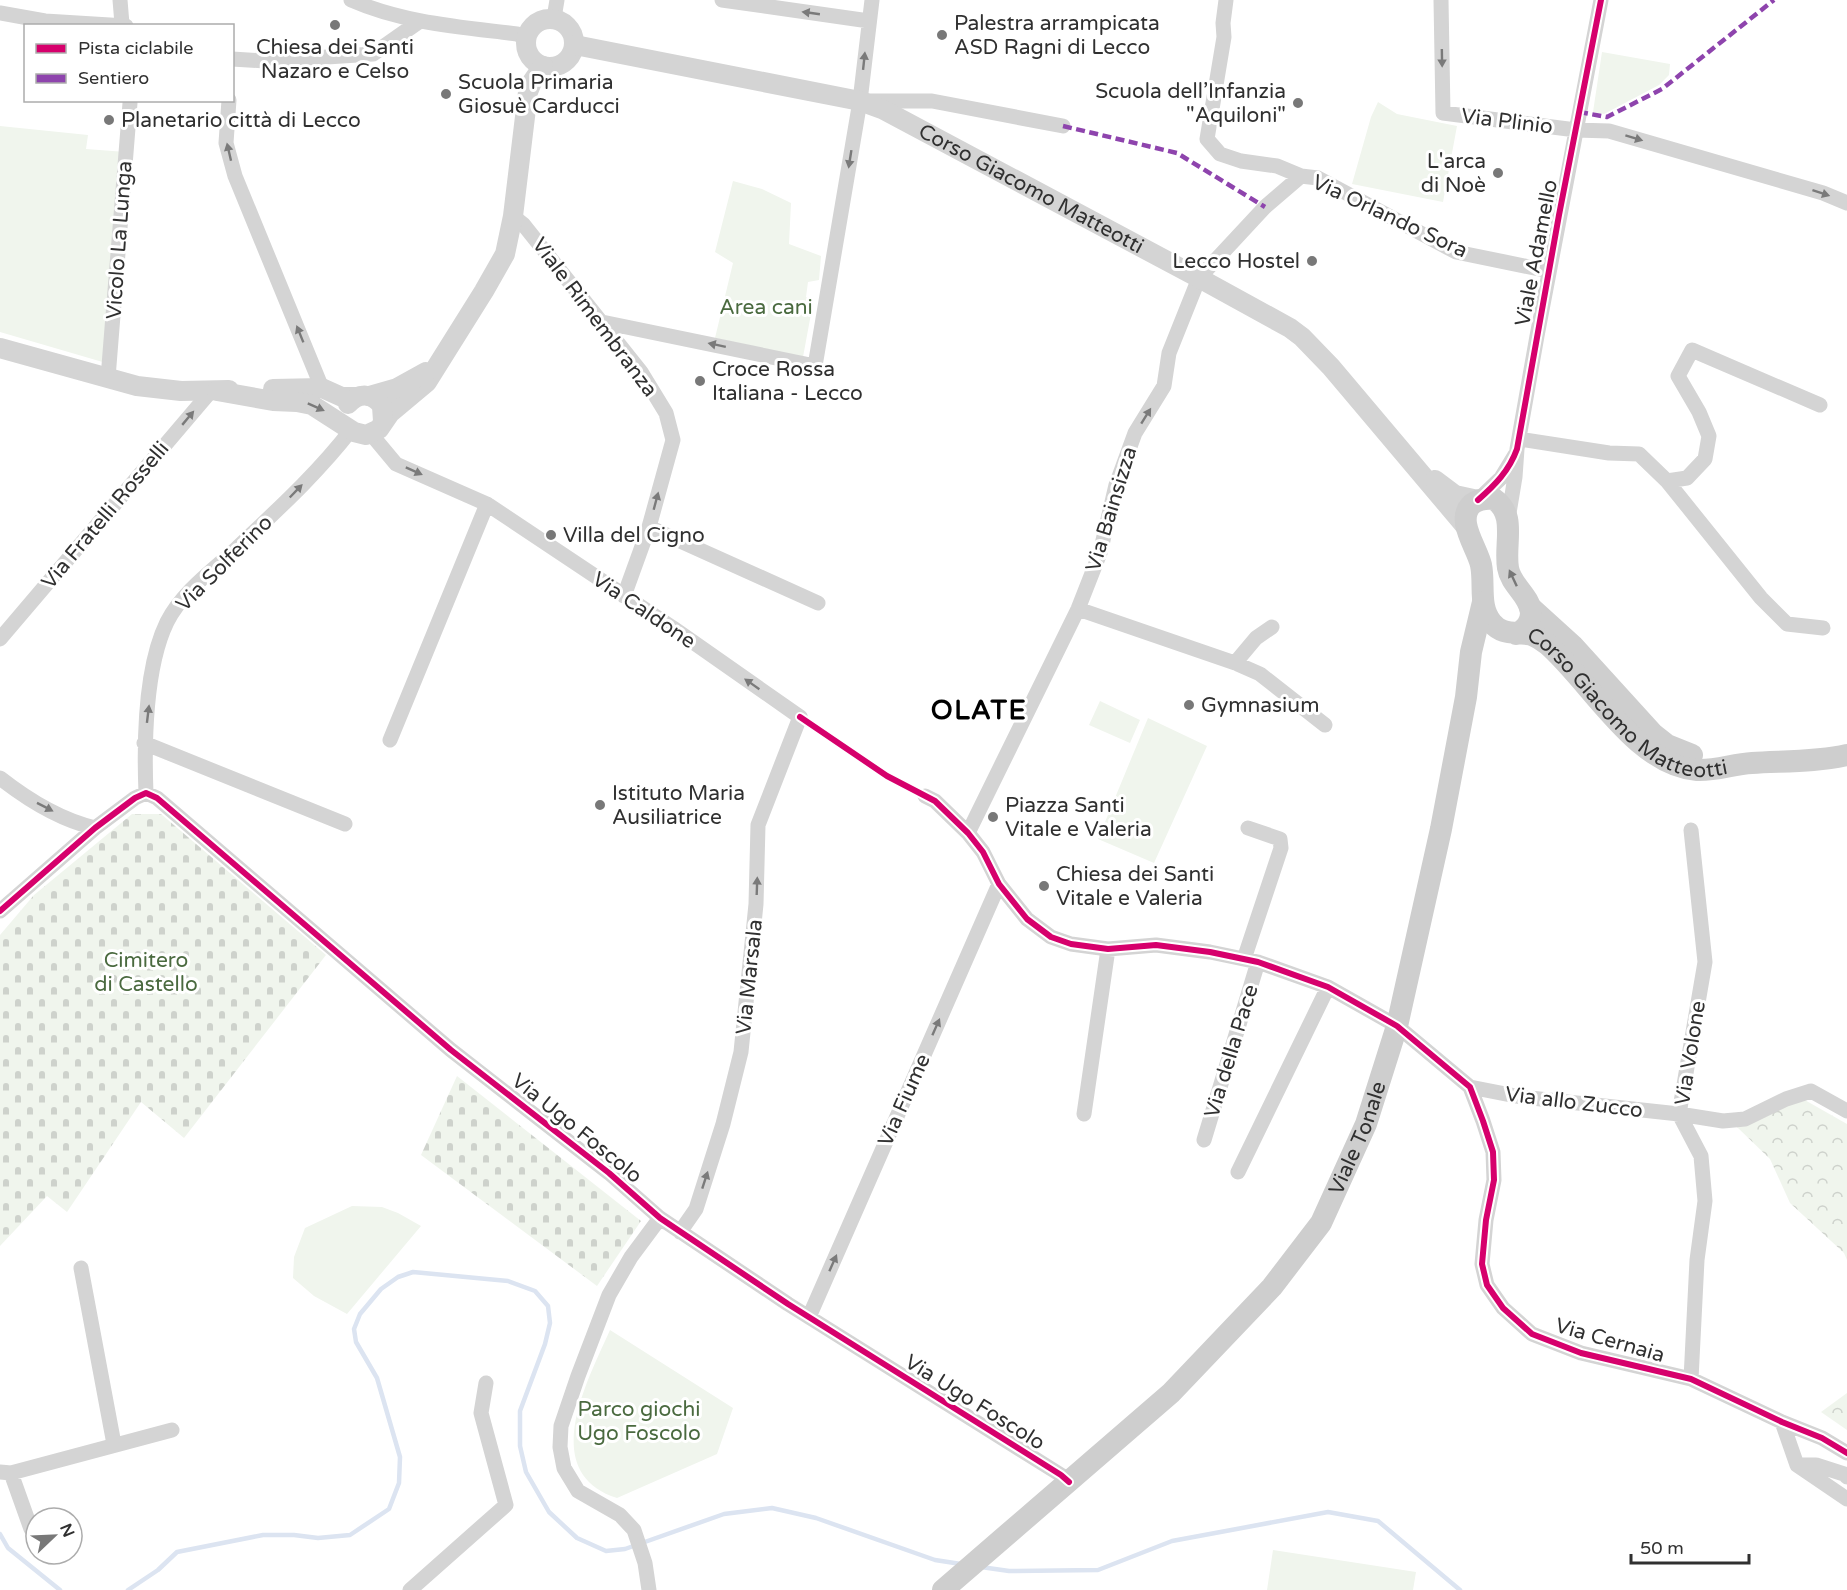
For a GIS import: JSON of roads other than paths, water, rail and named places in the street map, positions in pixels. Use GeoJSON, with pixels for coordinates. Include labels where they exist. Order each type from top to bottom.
{"type":"FeatureCollection","features":[{"type":"Feature","properties":{"kind":"main road"},"geometry":{"type":"LineString","coordinates":[[1508,520],[1506,510],[1494,499],[1478,500],[1466,512],[1466,527],[1480,563],[1483,602],[1490,622],[1498,629],[1510,633]]}},
{"type":"Feature","properties":{"kind":"main road","name":"Corso Giacomo Matteotti"},"geometry":{"type":"LineString","coordinates":[[1508,520],[1506,546],[1509,572],[1530,607],[1573,646],[1653,734],[1667,745],[1706,759],[1741,764]]}},
{"type":"Feature","properties":{"kind":"main road","name":"Viale Tonale"},"geometry":{"type":"LineString","coordinates":[[957,1582],[1008,1534],[1171,1393],[1272,1287],[1321,1222],[1366,1124],[1397,1026],[1441,828],[1466,697],[1471,652],[1483,602]]}},
{"type":"Feature","properties":{"kind":"main road","name":"Viale Tonale"},"geometry":{"type":"LineString","coordinates":[[1466,697],[1488,650],[1510,633],[1524,630],[1529,623],[1530,607]]}},
{"type":"Feature","properties":{"kind":"main road","name":"Corso Giacomo Matteotti"},"geometry":{"type":"LineString","coordinates":[[1510,633],[1528,633],[1537,637],[1556,652],[1631,735],[1655,756],[1681,767],[1708,770],[1741,764],[1830,758],[1847,754]]}},
{"type":"Feature","properties":{"kind":"street"},"geometry":{"type":"LineString","coordinates":[[120,0],[124,24]]}},
{"type":"Feature","properties":{"kind":"street"},"geometry":{"type":"LineString","coordinates":[[351,0],[376,5],[420,21],[517,34],[526,39]]}},
{"type":"Feature","properties":{"kind":"street"},"geometry":{"type":"LineString","coordinates":[[722,0],[869,21]]}},
{"type":"Feature","properties":{"kind":"street"},"geometry":{"type":"LineString","coordinates":[[602,322],[815,366],[860,101],[872,0]]}},
{"type":"Feature","properties":{"kind":"street"},"geometry":{"type":"LineString","coordinates":[[1226,0],[1223,22],[1224,37],[1207,139],[1220,154],[1241,161],[1277,166],[1301,176]]}},
{"type":"Feature","properties":{"kind":"street","name":"Via Plinio"},"geometry":{"type":"LineString","coordinates":[[1441,0],[1443,113],[1576,130]]}},
{"type":"Feature","properties":{"kind":"street","name":"Viale Adamello"},"geometry":{"type":"LineString","coordinates":[[1508,520],[1518,444],[1601,0]]}},
{"type":"Feature","properties":{"kind":"street"},"geometry":{"type":"LineString","coordinates":[[555,9],[567,24],[574,37],[575,45],[564,63],[550,67],[543,66],[537,63],[528,52],[526,39],[533,26],[555,9]]}},
{"type":"Feature","properties":{"kind":"street"},"geometry":{"type":"LineString","coordinates":[[0,13],[45,21],[104,24]]}},
{"type":"Feature","properties":{"kind":"street"},"geometry":{"type":"LineString","coordinates":[[234,63],[373,54],[420,21]]}},
{"type":"Feature","properties":{"kind":"street","name":"Corso Giacomo Matteotti"},"geometry":{"type":"LineString","coordinates":[[575,45],[860,101],[882,110],[1275,319],[1302,337],[1331,367],[1466,527]]}},
{"type":"Feature","properties":{"kind":"street"},"geometry":{"type":"LineString","coordinates":[[214,391],[312,405],[362,435],[377,428],[427,382],[484,291],[508,245],[528,92],[531,82],[543,66]]}},
{"type":"Feature","properties":{"kind":"street"},"geometry":{"type":"LineString","coordinates":[[860,101],[932,101],[1063,126]]}},
{"type":"Feature","properties":{"kind":"street"},"geometry":{"type":"LineString","coordinates":[[229,102],[226,143],[235,176],[322,388]]}},
{"type":"Feature","properties":{"kind":"street","name":"Vicolo La Lunga"},"geometry":{"type":"LineString","coordinates":[[108,378],[130,103]]}},
{"type":"Feature","properties":{"kind":"street"},"geometry":{"type":"LineString","coordinates":[[1576,130],[1609,131],[1822,193],[1847,203]]}},
{"type":"Feature","properties":{"kind":"street","name":"Via Orlando Sora"},"geometry":{"type":"LineString","coordinates":[[1199,278],[1265,207],[1301,176],[1318,178],[1456,252],[1549,271]]}},
{"type":"Feature","properties":{"kind":"street","name":"Viale Rimembranza"},"geometry":{"type":"LineString","coordinates":[[513,216],[523,224],[641,372],[666,413],[673,440],[649,527],[624,596]]}},
{"type":"Feature","properties":{"kind":"street","name":"Via Bainsizza"},"geometry":{"type":"LineString","coordinates":[[968,833],[1078,609],[1100,553],[1116,485],[1135,433],[1164,386],[1169,353],[1199,278]]}},
{"type":"Feature","properties":{"kind":"street"},"geometry":{"type":"LineString","coordinates":[[0,348],[108,378],[156,388],[214,391],[322,388],[342,397],[362,396],[402,386],[422,375],[439,361]]}},
{"type":"Feature","properties":{"kind":"street"},"geometry":{"type":"LineString","coordinates":[[1667,481],[1687,478],[1705,459],[1709,436],[1699,412],[1678,376],[1692,350],[1820,405]]}},
{"type":"Feature","properties":{"kind":"street","name":"Via Fratelli Rosselli"},"geometry":{"type":"LineString","coordinates":[[0,639],[214,391]]}},
{"type":"Feature","properties":{"kind":"street"},"geometry":{"type":"LineString","coordinates":[[350,429],[345,420],[345,410],[348,404],[362,396],[375,399],[382,406],[377,428]]}},
{"type":"Feature","properties":{"kind":"street","name":"Via Caldone"},"geometry":{"type":"LineString","coordinates":[[377,428],[396,464],[487,504],[673,628],[800,717]]}},
{"type":"Feature","properties":{"kind":"street","name":"Via Solferino"},"geometry":{"type":"LineString","coordinates":[[146,793],[144,743],[154,661],[168,621],[188,594],[277,511],[339,446],[350,429]]}},
{"type":"Feature","properties":{"kind":"street"},"geometry":{"type":"LineString","coordinates":[[1518,444],[1639,454],[1667,481],[1761,598],[1787,624],[1823,628]]}},
{"type":"Feature","properties":{"kind":"street","name":"Viale Adamello"},"geometry":{"type":"LineString","coordinates":[[1478,500],[1509,467],[1518,444]]}},
{"type":"Feature","properties":{"kind":"street","name":"Corso Giacomo Matteotti"},"geometry":{"type":"LineString","coordinates":[[1417,469],[1432,477],[1455,495],[1478,500]]}},
{"type":"Feature","properties":{"kind":"street"},"geometry":{"type":"LineString","coordinates":[[390,741],[487,504]]}},
{"type":"Feature","properties":{"kind":"street"},"geometry":{"type":"LineString","coordinates":[[649,527],[818,603]]}},
{"type":"Feature","properties":{"kind":"street"},"geometry":{"type":"LineString","coordinates":[[1078,609],[1235,663],[1260,674],[1325,725]]}},
{"type":"Feature","properties":{"kind":"street"},"geometry":{"type":"LineString","coordinates":[[1235,663],[1256,638],[1272,627]]}},
{"type":"Feature","properties":{"kind":"street","name":"Via Marsala"},"geometry":{"type":"LineString","coordinates":[[680,1232],[696,1209],[723,1125],[741,1052],[756,904],[758,825],[800,717]]}},
{"type":"Feature","properties":{"kind":"street"},"geometry":{"type":"LineString","coordinates":[[144,743],[345,824]]}},
{"type":"Feature","properties":{"kind":"street"},"geometry":{"type":"LineString","coordinates":[[0,778],[21,795],[79,824],[95,828]]}},
{"type":"Feature","properties":{"kind":"street"},"geometry":{"type":"LineString","coordinates":[[0,911],[95,828],[135,798],[146,793]]}},
{"type":"Feature","properties":{"kind":"street","name":"Via Ugo Foscolo"},"geometry":{"type":"LineString","coordinates":[[146,793],[174,811],[442,1042],[609,1173],[660,1218],[809,1317],[1069,1482]]}},
{"type":"Feature","properties":{"kind":"street"},"geometry":{"type":"LineString","coordinates":[[925,796],[935,801],[968,833],[983,852],[999,884],[1027,919],[1051,937],[1071,944],[1108,949],[1156,945],[1251,960],[1328,987],[1397,1026]]}},
{"type":"Feature","properties":{"kind":"street"},"geometry":{"type":"LineString","coordinates":[[1248,828],[1280,839],[1281,848],[1251,960]]}},
{"type":"Feature","properties":{"kind":"street","name":"Via Volone"},"geometry":{"type":"LineString","coordinates":[[1690,830],[1705,962],[1679,1114],[1701,1156],[1705,1201],[1698,1260],[1691,1379]]}},
{"type":"Feature","properties":{"kind":"street","name":"Via Fiume"},"geometry":{"type":"LineString","coordinates":[[809,1317],[999,884]]}},
{"type":"Feature","properties":{"kind":"street"},"geometry":{"type":"LineString","coordinates":[[1084,1114],[1108,949]]}},
{"type":"Feature","properties":{"kind":"street","name":"Via della Pace"},"geometry":{"type":"LineString","coordinates":[[1204,1140],[1251,960]]}},
{"type":"Feature","properties":{"kind":"street"},"geometry":{"type":"LineString","coordinates":[[1238,1172],[1328,987]]}},
{"type":"Feature","properties":{"kind":"street","name":"Via Cernaia"},"geometry":{"type":"LineString","coordinates":[[1397,1026],[1470,1087],[1484,1120],[1493,1152],[1494,1180],[1486,1220],[1482,1264],[1487,1285],[1503,1308],[1532,1334],[1571,1349],[1691,1379],[1782,1422],[1822,1438],[1847,1453]]}},
{"type":"Feature","properties":{"kind":"street","name":"Via allo Zucco"},"geometry":{"type":"LineString","coordinates":[[1470,1087],[1521,1097],[1723,1121],[1745,1119],[1786,1099],[1811,1091],[1847,1112]]}},
{"type":"Feature","properties":{"kind":"street"},"geometry":{"type":"LineString","coordinates":[[649,1590],[645,1563],[634,1530],[620,1515],[578,1491],[564,1468],[560,1447],[561,1426],[609,1295],[631,1257],[660,1218]]}},
{"type":"Feature","properties":{"kind":"street"},"geometry":{"type":"LineString","coordinates":[[81,1268],[114,1444]]}},
{"type":"Feature","properties":{"kind":"street"},"geometry":{"type":"LineString","coordinates":[[410,1590],[506,1504],[481,1413],[486,1383]]}},
{"type":"Feature","properties":{"kind":"street"},"geometry":{"type":"LineString","coordinates":[[1782,1422],[1797,1465],[1847,1498]]}},
{"type":"Feature","properties":{"kind":"street"},"geometry":{"type":"LineString","coordinates":[[24,1514],[5,1472],[172,1430]]}},
{"type":"Feature","properties":{"kind":"street"},"geometry":{"type":"LineString","coordinates":[[1797,1465],[1816,1465],[1847,1477]]}},
{"type":"Feature","properties":{"kind":"waterway"},"geometry":{"type":"LineString","coordinates":[[128,1590],[158,1570],[177,1552],[263,1535],[318,1538],[350,1535],[389,1509],[399,1483],[400,1457],[377,1378],[356,1342],[354,1329],[360,1314],[381,1289],[398,1277],[413,1272],[508,1281],[535,1291],[548,1306],[550,1323],[545,1344],[520,1411],[520,1446],[526,1472],[549,1512],[577,1538],[606,1551],[625,1549],[724,1514],[772,1508],[816,1518],[935,1560],[961,1564]]}},
{"type":"Feature","properties":{"kind":"waterway"},"geometry":{"type":"LineString","coordinates":[[981,1567],[1009,1571],[1098,1570],[1172,1541],[1328,1512],[1378,1521],[1460,1590]]}},
{"type":"Feature","properties":{"kind":"waterway"},"geometry":{"type":"LineString","coordinates":[[0,1534],[8,1548],[60,1590]]}},
{"type":"Feature","properties":{"kind":"place","name":"Chiesa dei Santi Nazaro e Celso"},"geometry":{"type":"Point","coordinates":[335,25]}},
{"type":"Feature","properties":{"kind":"place","name":"Palestra arrampicata ASD Ragni di Lecco"},"geometry":{"type":"Point","coordinates":[942,35]}},
{"type":"Feature","properties":{"kind":"place","name":"Scuola Primaria Giosuè Carducci"},"geometry":{"type":"Point","coordinates":[446,94]}},
{"type":"Feature","properties":{"kind":"place","name":"Scuola dell’Infanzia \"Aquiloni\""},"geometry":{"type":"Point","coordinates":[1298,103]}},
{"type":"Feature","properties":{"kind":"place","name":"Planetario città di Lecco"},"geometry":{"type":"Point","coordinates":[109,120]}},
{"type":"Feature","properties":{"kind":"place","name":"L'arca di Noè"},"geometry":{"type":"Point","coordinates":[1498,173]}},
{"type":"Feature","properties":{"kind":"place","name":"Lecco Hostel"},"geometry":{"type":"Point","coordinates":[1312,261]}},
{"type":"Feature","properties":{"kind":"place","name":"Croce Rossa Italiana - Lecco"},"geometry":{"type":"Point","coordinates":[700,381]}},
{"type":"Feature","properties":{"kind":"place","name":"Villa del Cigno"},"geometry":{"type":"Point","coordinates":[551,535]}},
{"type":"Feature","properties":{"kind":"place","name":"Gymnasium"},"geometry":{"type":"Point","coordinates":[1189,705]}},
{"type":"Feature","properties":{"kind":"place","name":"Istituto Maria Ausiliatrice"},"geometry":{"type":"Point","coordinates":[600,805]}},
{"type":"Feature","properties":{"kind":"place","name":"Piazza Santi Vitale e Valeria"},"geometry":{"type":"Point","coordinates":[993,817]}},
{"type":"Feature","properties":{"kind":"place","name":"Chiesa dei Santi Vitale e Valeria"},"geometry":{"type":"Point","coordinates":[1044,886]}},
{"type":"Feature","properties":{"kind":"district","name":"OLATE"},"geometry":{"type":"Point","coordinates":[979,710]}},
{"type":"Feature","properties":{"kind":"park label","name":"Area cani"},"geometry":{"type":"Point","coordinates":[766,307]}},
{"type":"Feature","properties":{"kind":"park label","name":"Cimitero di Castello"},"geometry":{"type":"Point","coordinates":[146,972]}},
{"type":"Feature","properties":{"kind":"park label","name":"Parco giochi Ugo Foscolo"},"geometry":{"type":"Point","coordinates":[639,1421]}}]}
